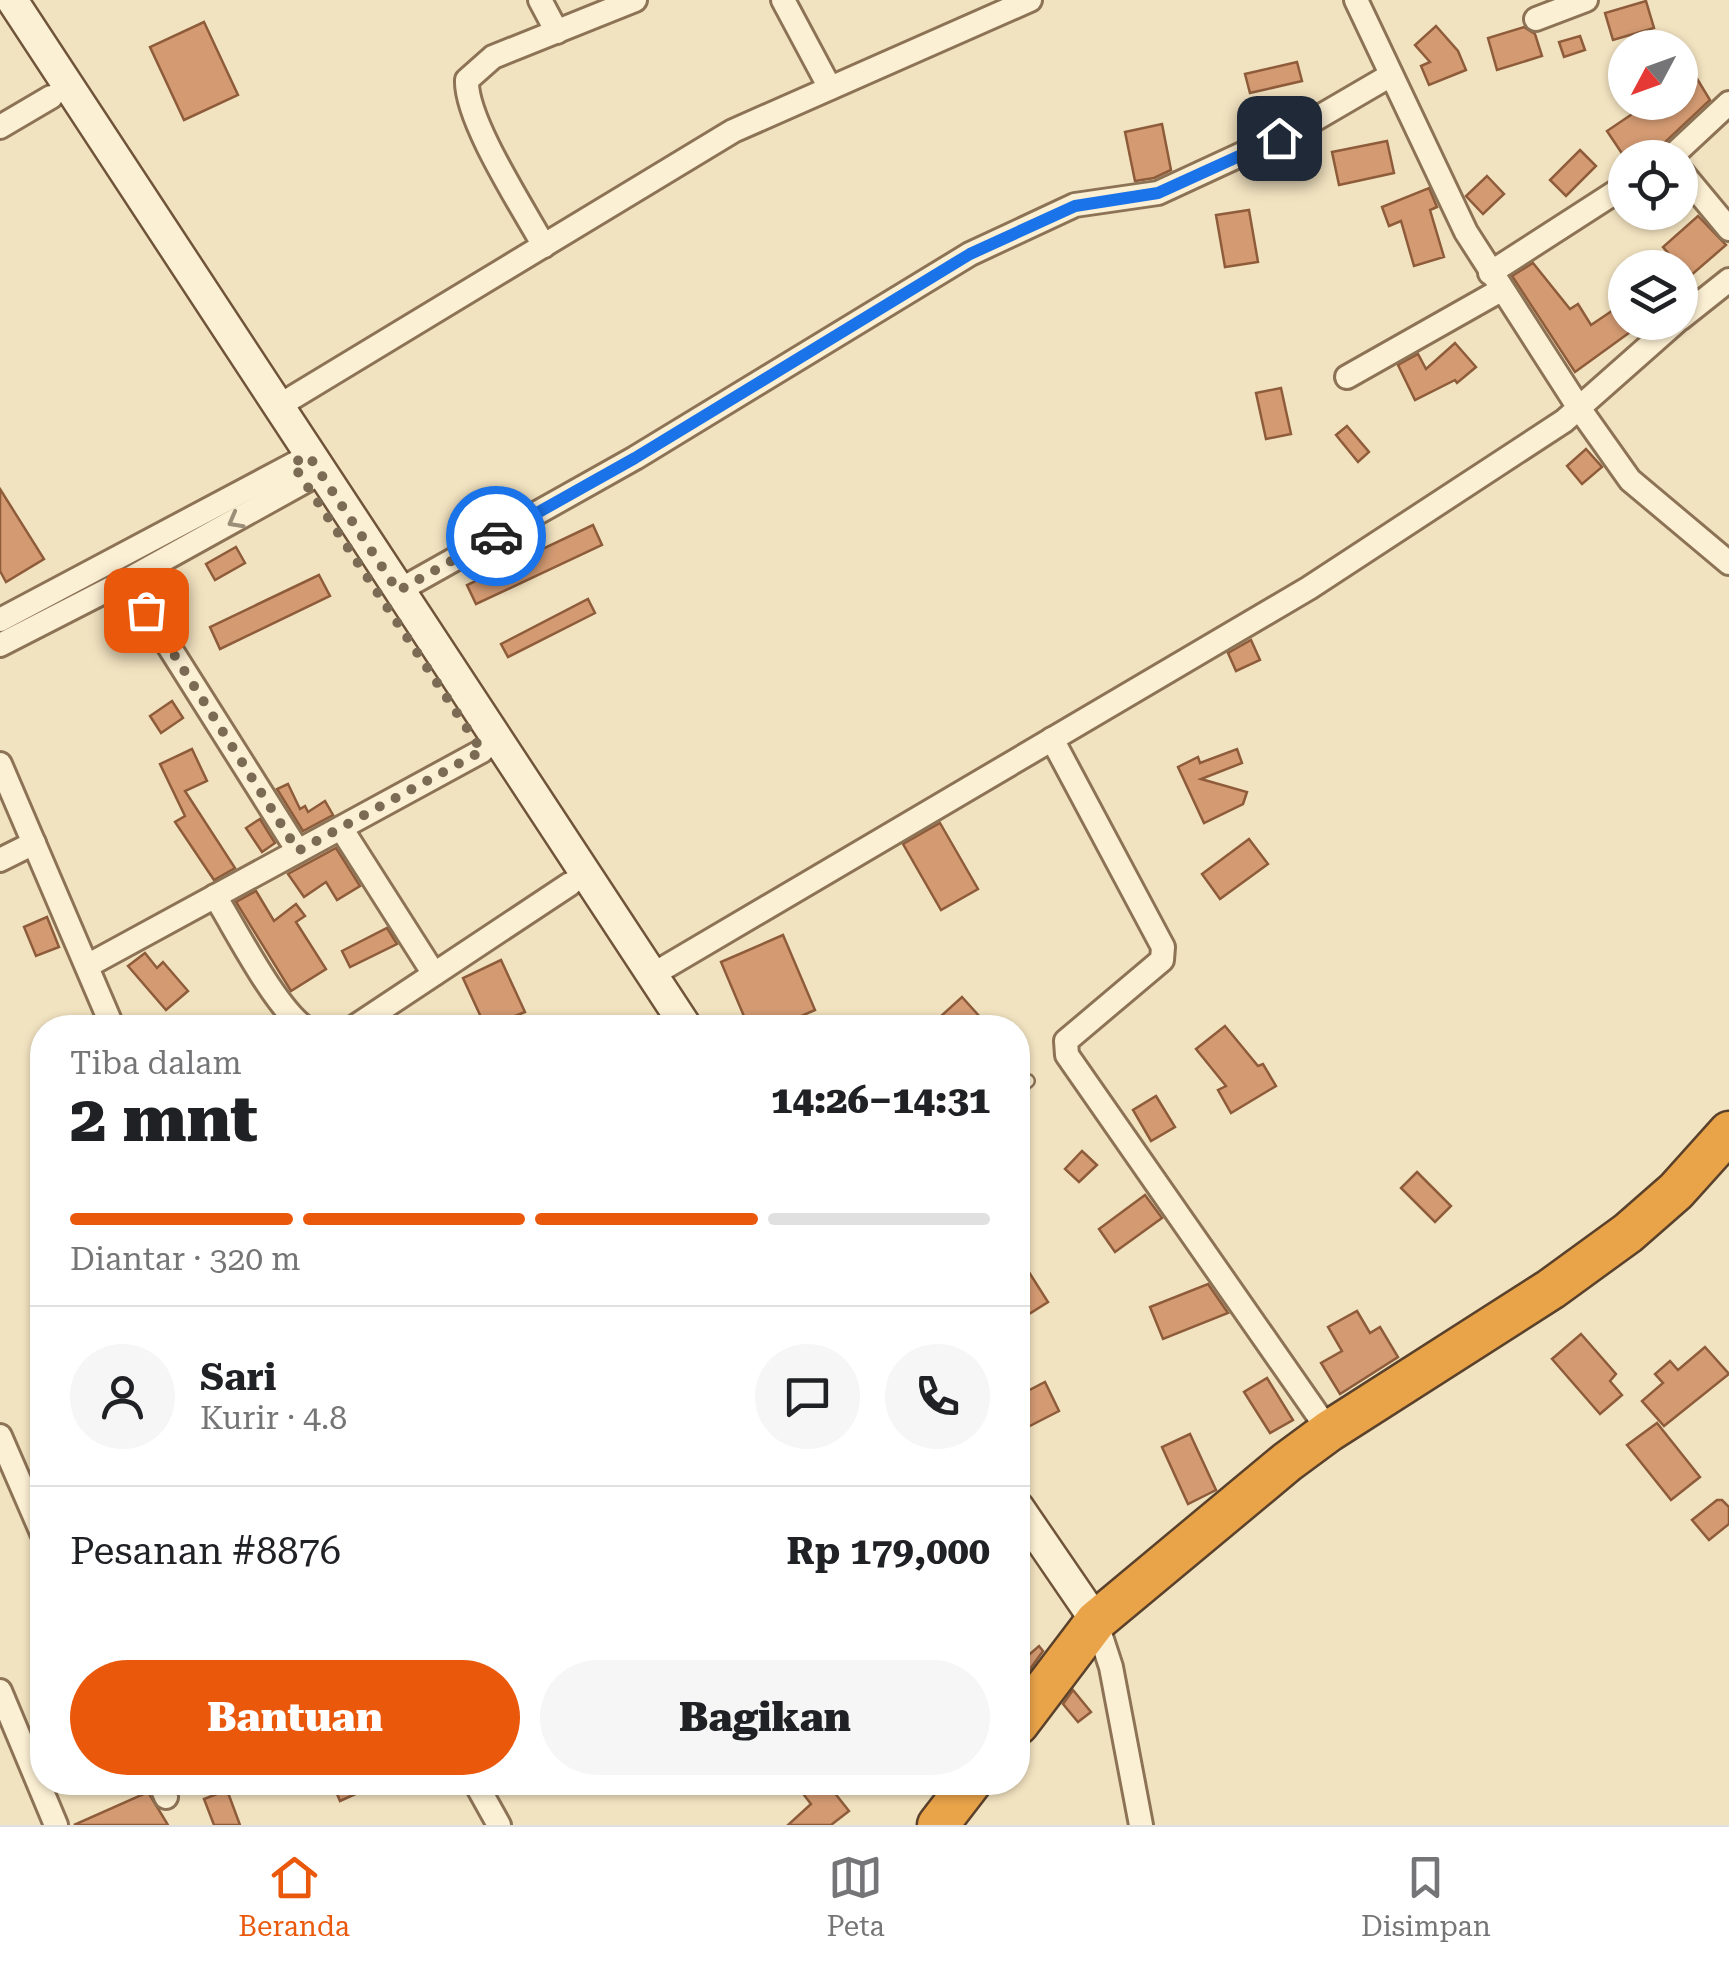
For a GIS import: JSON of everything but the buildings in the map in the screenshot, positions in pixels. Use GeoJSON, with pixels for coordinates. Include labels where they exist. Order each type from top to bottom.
{"type":"FeatureCollection","features":[{"type":"Feature","properties":{"kind":"highway"},"geometry":{"type":"LineString","coordinates":[[1030,1712],[1097,1642],[1287,1462],[1584,1266],[1676,1190],[1729,1132]]}},
{"type":"Feature","properties":{"kind":"highway"},"geometry":{"type":"LineString","coordinates":[[938,1825],[961,1795]]}},
{"type":"Feature","properties":{"kind":"street"},"geometry":{"type":"LineString","coordinates":[[12,0],[277,407],[306,469],[398,591],[678,1015]]}},
{"type":"Feature","properties":{"kind":"street"},"geometry":{"type":"LineString","coordinates":[[540,0],[557,32]]}},
{"type":"Feature","properties":{"kind":"street"},"geometry":{"type":"LineString","coordinates":[[544,246],[466,96],[467,80],[494,57],[635,0]]}},
{"type":"Feature","properties":{"kind":"street"},"geometry":{"type":"LineString","coordinates":[[783,0],[830,88]]}},
{"type":"Feature","properties":{"kind":"street"},"geometry":{"type":"LineString","coordinates":[[277,407],[733,131],[1030,0]]}},
{"type":"Feature","properties":{"kind":"street"},"geometry":{"type":"LineString","coordinates":[[1356,0],[1443,187],[1496,281],[1578,408],[1630,480],[1729,563]]}},
{"type":"Feature","properties":{"kind":"street"},"geometry":{"type":"LineString","coordinates":[[1536,19],[1586,0]]}},
{"type":"Feature","properties":{"kind":"street"},"geometry":{"type":"LineString","coordinates":[[0,20],[306,469],[482,751],[656,1015]]}},
{"type":"Feature","properties":{"kind":"street"},"geometry":{"type":"LineString","coordinates":[[398,591],[635,458],[970,254],[1075,206],[1158,193],[1307,124],[1391,74]]}},
{"type":"Feature","properties":{"kind":"street"},"geometry":{"type":"LineString","coordinates":[[0,127],[51,97]]}},
{"type":"Feature","properties":{"kind":"street"},"geometry":{"type":"LineString","coordinates":[[1689,140],[1729,103]]}},
{"type":"Feature","properties":{"kind":"street"},"geometry":{"type":"LineString","coordinates":[[1698,192],[1729,229]]}},
{"type":"Feature","properties":{"kind":"street"},"geometry":{"type":"LineString","coordinates":[[1347,377],[1496,281],[1608,199]]}},
{"type":"Feature","properties":{"kind":"street"},"geometry":{"type":"LineString","coordinates":[[1698,305],[1729,280]]}},
{"type":"Feature","properties":{"kind":"street"},"geometry":{"type":"LineString","coordinates":[[652,975],[1308,588],[1578,408],[1656,340]]}},
{"type":"Feature","properties":{"kind":"street"},"geometry":{"type":"LineString","coordinates":[[0,645],[127,580],[306,469]]}},
{"type":"Feature","properties":{"kind":"street"},"geometry":{"type":"LineString","coordinates":[[0,620],[306,469]]}},
{"type":"Feature","properties":{"kind":"street"},"geometry":{"type":"LineString","coordinates":[[127,580],[298,851]]}},
{"type":"Feature","properties":{"kind":"street"},"geometry":{"type":"LineString","coordinates":[[1052,740],[1162,946],[1162,960],[1066,1041],[1068,1055],[1329,1431]]}},
{"type":"Feature","properties":{"kind":"street"},"geometry":{"type":"LineString","coordinates":[[86,966],[482,751]]}},
{"type":"Feature","properties":{"kind":"street"},"geometry":{"type":"LineString","coordinates":[[0,764],[107,1015]]}},
{"type":"Feature","properties":{"kind":"street"},"geometry":{"type":"LineString","coordinates":[[341,828],[434,974]]}},
{"type":"Feature","properties":{"kind":"street"},"geometry":{"type":"LineString","coordinates":[[0,860],[34,844]]}},
{"type":"Feature","properties":{"kind":"street"},"geometry":{"type":"LineString","coordinates":[[372,1015],[570,884]]}},
{"type":"Feature","properties":{"kind":"street"},"geometry":{"type":"LineString","coordinates":[[215,896],[291,1015]]}},
{"type":"Feature","properties":{"kind":"street"},"geometry":{"type":"LineString","coordinates":[[0,1436],[8,1471],[30,1511]]}},
{"type":"Feature","properties":{"kind":"street"},"geometry":{"type":"LineString","coordinates":[[1030,1528],[1097,1642],[1140,1825]]}},
{"type":"Feature","properties":{"kind":"street"},"geometry":{"type":"LineString","coordinates":[[1030,1556],[1097,1642]]}},
{"type":"Feature","properties":{"kind":"street"},"geometry":{"type":"LineString","coordinates":[[0,1692],[30,1763]]}},
{"type":"Feature","properties":{"kind":"street"},"geometry":{"type":"LineString","coordinates":[[43,1795],[56,1825]]}},
{"type":"Feature","properties":{"kind":"street"},"geometry":{"type":"LineString","coordinates":[[483,1795],[499,1825]]}},
{"type":"Feature","properties":{"kind":"way so far"},"geometry":{"type":"LineString","coordinates":[[146,610],[298,851],[482,751],[292,463],[309,456],[398,591],[496,536]]}},
{"type":"Feature","properties":{"kind":"route"},"geometry":{"type":"LineString","coordinates":[[496,536],[635,458],[970,254],[1075,206],[1158,193],[1279,138]]}}]}
